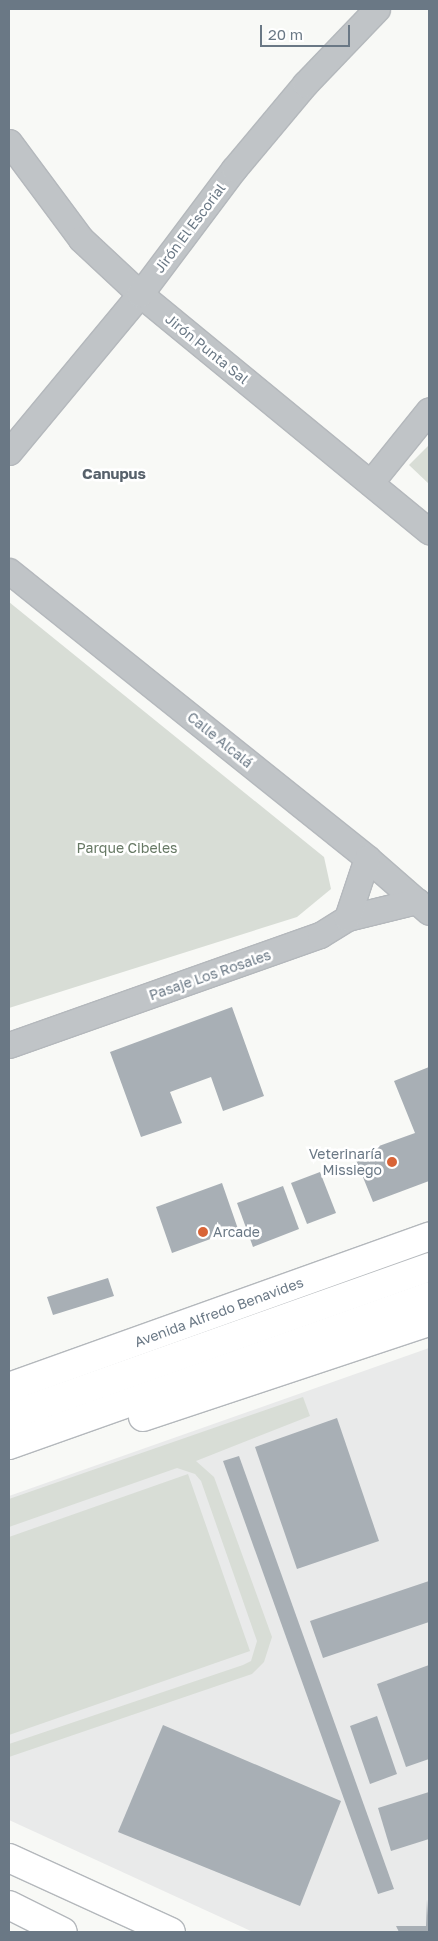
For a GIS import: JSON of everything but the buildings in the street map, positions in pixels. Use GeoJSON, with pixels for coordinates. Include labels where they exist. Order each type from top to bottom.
{"type":"FeatureCollection","features":[{"type":"Feature","properties":{"kind":"main road","name":"Avenida Alfredo Benavides"},"geometry":{"type":"LineString","coordinates":[[9,1387],[429,1237]]}},
{"type":"Feature","properties":{"kind":"main road","name":"Avenida Alfredo Benavides"},"geometry":{"type":"LineString","coordinates":[[9,1416],[429,1267]]}},
{"type":"Feature","properties":{"kind":"main road"},"geometry":{"type":"LineString","coordinates":[[9,1445],[429,1296]]}},
{"type":"Feature","properties":{"kind":"main road"},"geometry":{"type":"LineString","coordinates":[[9,1462],[429,1322]]}},
{"type":"Feature","properties":{"kind":"main road"},"geometry":{"type":"LineString","coordinates":[[9,1858],[171,1932]]}},
{"type":"Feature","properties":{"kind":"main road"},"geometry":{"type":"LineString","coordinates":[[9,1905],[64,1932]]}},
{"type":"Feature","properties":{"kind":"street","name":"Jirón El Escorial"},"geometry":{"type":"LineString","coordinates":[[9,452],[140,294],[234,169],[305,84],[376,9]]}},
{"type":"Feature","properties":{"kind":"street","name":"Jirón Punta Sal"},"geometry":{"type":"LineString","coordinates":[[9,142],[81,239],[140,294],[429,531]]}},
{"type":"Feature","properties":{"kind":"street"},"geometry":{"type":"LineString","coordinates":[[371,482],[429,410]]}},
{"type":"Feature","properties":{"kind":"street","name":"Calle Alcalá"},"geometry":{"type":"LineString","coordinates":[[9,571],[367,858],[423,907]]}},
{"type":"Feature","properties":{"kind":"street"},"geometry":{"type":"LineString","coordinates":[[347,918],[367,858]]}},
{"type":"Feature","properties":{"kind":"street","name":"Pasaje Los Rosales"},"geometry":{"type":"LineString","coordinates":[[9,1045],[320,935],[347,918],[423,907]]}},
{"type":"Feature","properties":{"kind":"shaded area"},"geometry":{"type":"Polygon","coordinates":[[[429,1348],[429,1932],[253,1932],[9,1820],[9,1496],[429,1348]]]}},
{"type":"Feature","properties":{"kind":"green space"},"geometry":{"type":"Polygon","coordinates":[[[429,445],[429,484],[409,465],[429,445]]]}},
{"type":"Feature","properties":{"kind":"green space","name":"Parque Cibeles"},"geometry":{"type":"Polygon","coordinates":[[[9,602],[324,857],[331,889],[297,917],[9,1008],[9,602]]]}},
{"type":"Feature","properties":{"kind":"green space"},"geometry":{"type":"Polygon","coordinates":[[[303,1397],[310,1416],[196,1461],[214,1477],[272,1637],[264,1662],[252,1674],[9,1757],[9,1744],[243,1665],[251,1661],[257,1641],[201,1481],[195,1474],[177,1468],[9,1527],[9,1499],[303,1397]]]}},
{"type":"Feature","properties":{"kind":"green space"},"geometry":{"type":"Polygon","coordinates":[[[188,1474],[250,1651],[9,1735],[9,1537],[188,1474]]]}},
{"type":"Feature","properties":{"kind":"place","name":"Veterinaría Missiego"},"geometry":{"type":"Point","coordinates":[392,1162]}},
{"type":"Feature","properties":{"kind":"place","name":"Arcade"},"geometry":{"type":"Point","coordinates":[203,1232]}},
{"type":"Feature","properties":{"kind":"district","name":"Canupus"},"geometry":{"type":"Point","coordinates":[114,474]}}]}
